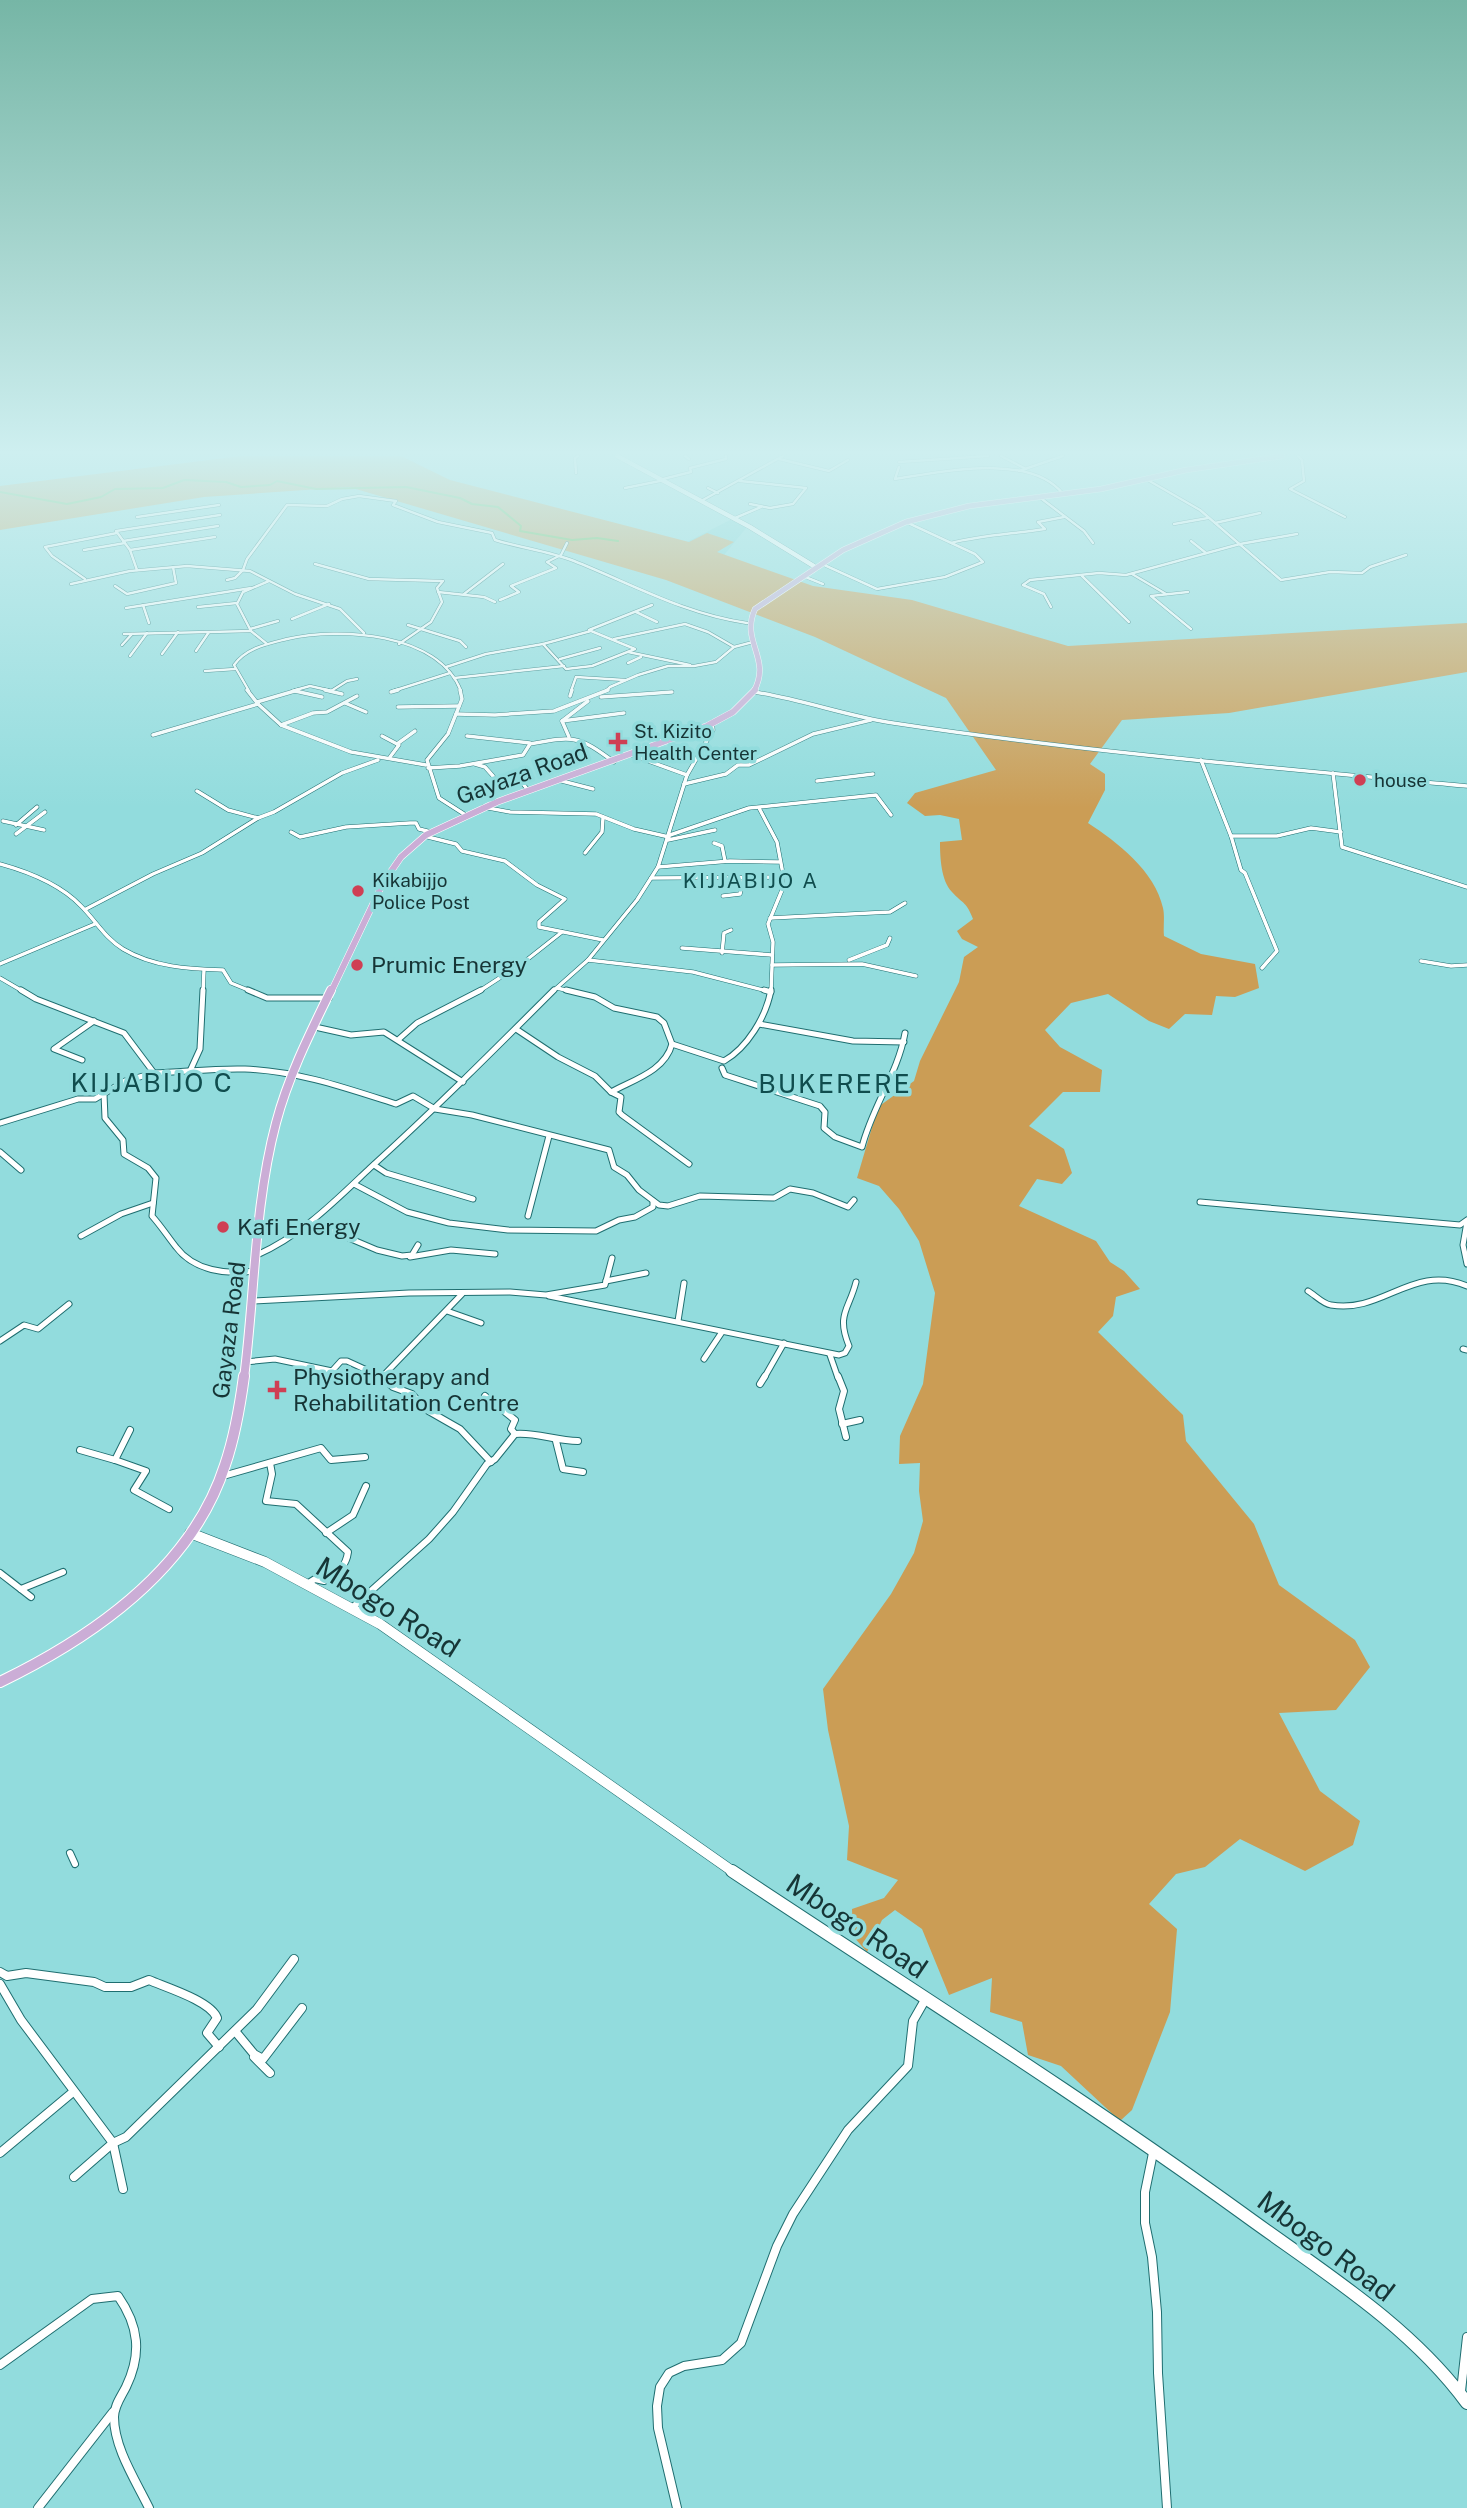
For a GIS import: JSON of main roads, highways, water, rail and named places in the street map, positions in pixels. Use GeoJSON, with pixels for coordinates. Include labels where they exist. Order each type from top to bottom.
{"type":"FeatureCollection","features":[{"type":"Feature","properties":{"kind":"main road","name":"Gayaza Road"},"geometry":{"type":"LineString","coordinates":[[0,1682],[59,1650],[106,1618],[142,1587],[190,1533],[223,1476],[234,1441],[273,1133],[293,1074],[328,998],[389,873],[401,856],[428,834],[464,814],[614,762],[712,722],[740,706],[754,692],[763,668],[747,624],[755,608],[808,573]]}},
{"type":"Feature","properties":{"kind":"main road","name":"Mbogo Road"},"geometry":{"type":"LineString","coordinates":[[190,1533],[265,1562],[353,1607],[402,1639],[663,1826],[1153,2150],[1346,2288],[1423,2352],[1444,2372],[1464,2399]]}},
{"type":"Feature","properties":{"kind":"place","name":"St. Kizito Health Center"},"geometry":{"type":"Point","coordinates":[618,742]}},
{"type":"Feature","properties":{"kind":"place","name":"house"},"geometry":{"type":"Point","coordinates":[1360,780]}},
{"type":"Feature","properties":{"kind":"place","name":"Kikabijjo Police Post"},"geometry":{"type":"Point","coordinates":[358,891]}},
{"type":"Feature","properties":{"kind":"place","name":"Prumic Energy"},"geometry":{"type":"Point","coordinates":[357,965]}},
{"type":"Feature","properties":{"kind":"place","name":"Kafi Energy"},"geometry":{"type":"Point","coordinates":[223,1227]}},
{"type":"Feature","properties":{"kind":"place","name":"Physiotherapy and Rehabilitation Centre"},"geometry":{"type":"Point","coordinates":[277,1390]}},
{"type":"Feature","properties":{"kind":"district","name":"KIJJABIJO A"},"geometry":{"type":"Point","coordinates":[751,881]}},
{"type":"Feature","properties":{"kind":"district","name":"KIJJABIJO C"},"geometry":{"type":"Point","coordinates":[152,1083]}},
{"type":"Feature","properties":{"kind":"district","name":"BUKERERE"},"geometry":{"type":"Point","coordinates":[835,1084]}}]}
